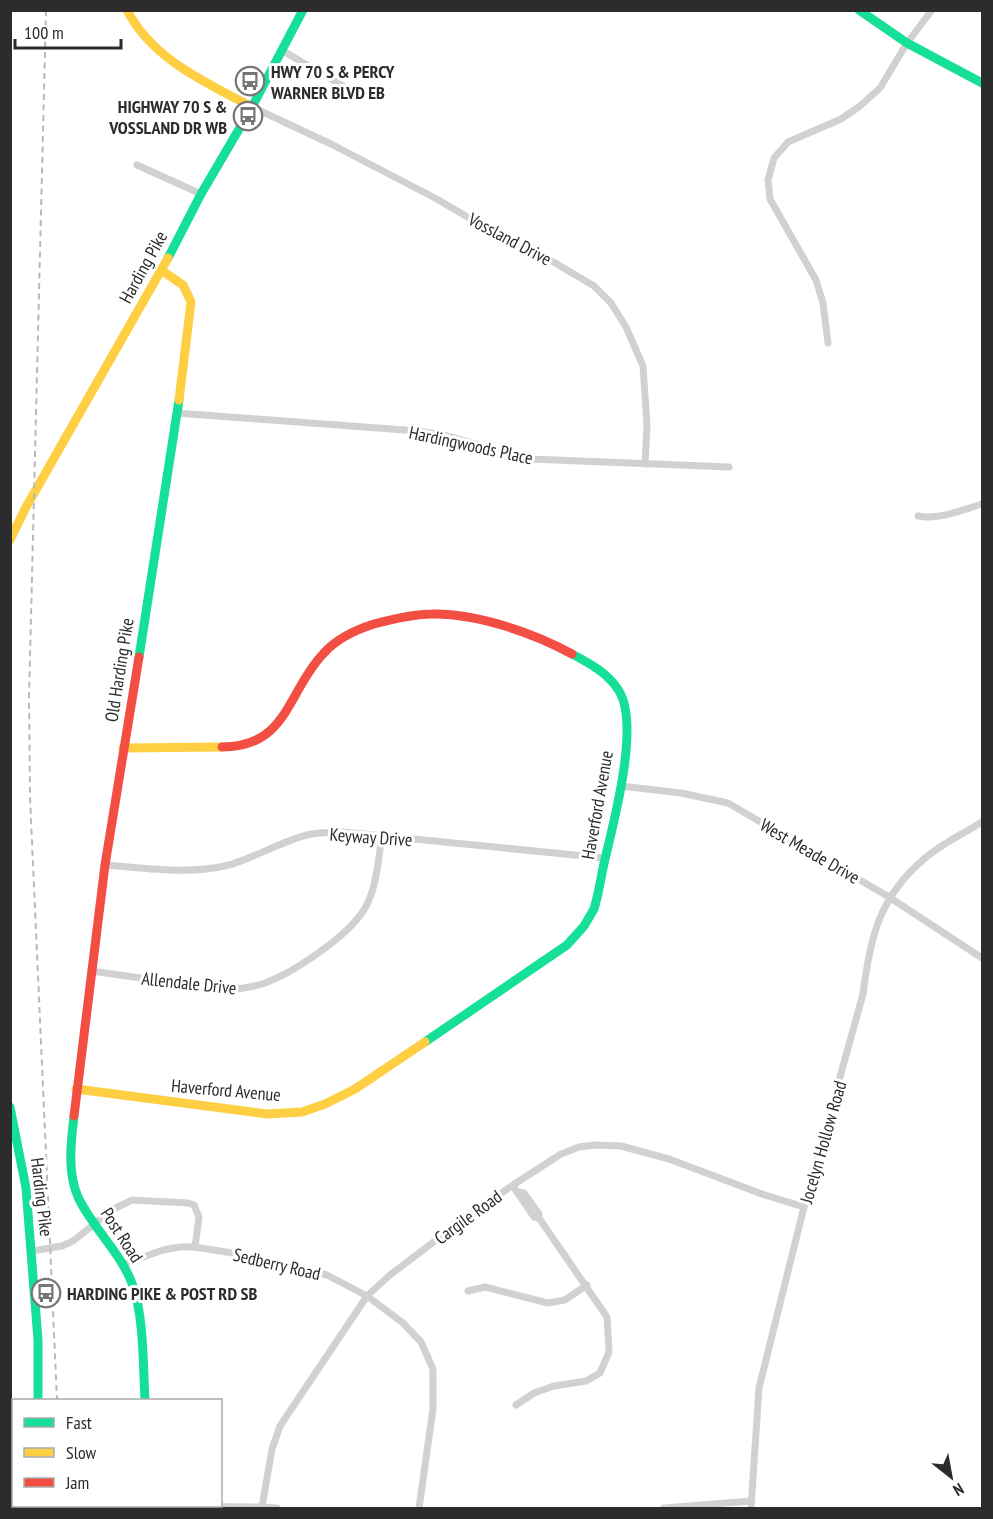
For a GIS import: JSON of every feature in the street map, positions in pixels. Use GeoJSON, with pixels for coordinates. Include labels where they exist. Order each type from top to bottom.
{"type":"FeatureCollection","features":[{"type":"Feature","properties":{"kind":"street"},"geometry":{"type":"LineString","coordinates":[[127,10],[130,18],[150,43],[165,56],[252,106]]}},
{"type":"Feature","properties":{"kind":"street","name":"Harding Pike"},"geometry":{"type":"LineString","coordinates":[[10,540],[25,509],[283,51],[303,10]]}},
{"type":"Feature","properties":{"kind":"street"},"geometry":{"type":"LineString","coordinates":[[859,10],[907,44],[982,83]]}},
{"type":"Feature","properties":{"kind":"street"},"geometry":{"type":"LineString","coordinates":[[828,343],[823,303],[816,280],[770,199],[769,176],[774,158],[788,142],[841,119],[880,88],[907,44],[932,10]]}},
{"type":"Feature","properties":{"kind":"street"},"geometry":{"type":"LineString","coordinates":[[283,51],[343,86]]}},
{"type":"Feature","properties":{"kind":"street","name":"Vossland Drive"},"geometry":{"type":"LineString","coordinates":[[252,106],[435,198],[476,222],[535,251],[594,286],[611,303],[631,335],[643,366],[647,425],[645,464]]}},
{"type":"Feature","properties":{"kind":"street"},"geometry":{"type":"LineString","coordinates":[[137,165],[201,194]]}},
{"type":"Feature","properties":{"kind":"street","name":"Old Harding Pike"},"geometry":{"type":"LineString","coordinates":[[76,1089],[105,865],[177,413],[191,303],[183,285],[161,270]]}},
{"type":"Feature","properties":{"kind":"street","name":"Hardingwoods Place"},"geometry":{"type":"LineString","coordinates":[[177,413],[418,431],[444,435],[530,459],[729,467]]}},
{"type":"Feature","properties":{"kind":"street"},"geometry":{"type":"LineString","coordinates":[[918,516],[930,519],[982,504]]}},
{"type":"Feature","properties":{"kind":"street","name":"Haverford Avenue"},"geometry":{"type":"LineString","coordinates":[[76,1089],[267,1114],[302,1112],[326,1104],[355,1089],[567,945],[580,931],[592,913],[621,786],[627,716],[619,691],[604,673],[586,661],[523,632],[439,613],[375,623],[336,643],[320,656],[284,713],[270,730],[256,741],[230,747],[123,748]]}},
{"type":"Feature","properties":{"kind":"street","name":"West Meade Drive"},"geometry":{"type":"LineString","coordinates":[[621,786],[728,803],[889,897],[982,958]]}},
{"type":"Feature","properties":{"kind":"street","name":"Jocelyn Hollow Road"},"geometry":{"type":"LineString","coordinates":[[751,1505],[759,1388],[804,1207],[856,1020],[876,928],[889,897],[924,858],[982,822]]}},
{"type":"Feature","properties":{"kind":"street","name":"Keyway Drive"},"geometry":{"type":"LineString","coordinates":[[105,865],[178,870],[227,865],[308,835],[343,832],[605,858]]}},
{"type":"Feature","properties":{"kind":"street","name":"Allendale Drive"},"geometry":{"type":"LineString","coordinates":[[91,971],[226,990],[247,988],[281,976],[331,943],[347,930],[365,909],[375,881],[382,836]]}},
{"type":"Feature","properties":{"kind":"street","name":"Post Road"},"geometry":{"type":"LineString","coordinates":[[76,1089],[70,1147],[72,1176],[78,1197],[124,1264],[134,1289],[139,1313],[146,1399]]}},
{"type":"Feature","properties":{"kind":"street","name":"Harding Pike"},"geometry":{"type":"LineString","coordinates":[[10,1107],[26,1188],[38,1340],[38,1399]]}},
{"type":"Feature","properties":{"kind":"street","name":"Cargile Road"},"geometry":{"type":"LineString","coordinates":[[262,1507],[272,1449],[280,1426],[367,1296],[390,1275],[448,1231],[544,1163],[579,1147],[621,1146],[669,1159],[762,1194],[804,1207]]}},
{"type":"Feature","properties":{"kind":"street"},"geometry":{"type":"LineString","coordinates":[[513,1185],[607,1317],[609,1352],[600,1373],[586,1382],[554,1386],[534,1393],[516,1405]]}},
{"type":"Feature","properties":{"kind":"street"},"geometry":{"type":"LineString","coordinates":[[32,1251],[62,1246],[84,1234],[112,1210],[132,1200],[194,1205],[199,1217],[195,1247]]}},
{"type":"Feature","properties":{"kind":"street","name":"Sedberry Road"},"geometry":{"type":"LineString","coordinates":[[124,1264],[164,1250],[195,1247],[232,1253],[327,1275],[367,1296],[403,1323],[421,1342],[433,1369],[433,1409],[419,1509]]}},
{"type":"Feature","properties":{"kind":"street"},"geometry":{"type":"LineString","coordinates":[[468,1291],[485,1287],[548,1303],[565,1300],[587,1286]]}},
{"type":"Feature","properties":{"kind":"street"},"geometry":{"type":"LineString","coordinates":[[664,1509],[751,1505]]}},
{"type":"Feature","properties":{"kind":"street"},"geometry":{"type":"LineString","coordinates":[[153,1507],[277,1509]]}},
{"type":"Feature","properties":{"kind":"railway"},"geometry":{"type":"LineString","coordinates":[[46,10],[29,698],[30,797],[57,1399]]}},
{"type":"Feature","properties":{"kind":"traffic: fast"},"geometry":{"type":"LineString","coordinates":[[168,258],[303,10]]}},
{"type":"Feature","properties":{"kind":"traffic: fast"},"geometry":{"type":"LineString","coordinates":[[859,10],[907,43],[982,83]]}},
{"type":"Feature","properties":{"kind":"traffic: fast"},"geometry":{"type":"LineString","coordinates":[[139,657],[179,400]]}},
{"type":"Feature","properties":{"kind":"traffic: fast"},"geometry":{"type":"LineString","coordinates":[[425,1042],[567,945],[584,926],[594,909],[619,798],[627,726],[625,706],[615,685],[598,669],[572,654]]}},
{"type":"Feature","properties":{"kind":"traffic: fast"},"geometry":{"type":"LineString","coordinates":[[10,1107],[26,1188],[38,1340],[38,1399]]}},
{"type":"Feature","properties":{"kind":"traffic: fast"},"geometry":{"type":"LineString","coordinates":[[74,1116],[72,1177],[84,1209],[114,1251],[133,1286],[141,1327],[145,1399]]}},
{"type":"Feature","properties":{"kind":"traffic: slow"},"geometry":{"type":"LineString","coordinates":[[127,10],[150,42],[165,56],[198,78],[252,107]]}},
{"type":"Feature","properties":{"kind":"traffic: slow"},"geometry":{"type":"LineString","coordinates":[[10,540],[25,509],[168,258]]}},
{"type":"Feature","properties":{"kind":"traffic: slow"},"geometry":{"type":"LineString","coordinates":[[161,270],[183,285],[191,302],[179,400]]}},
{"type":"Feature","properties":{"kind":"traffic: slow"},"geometry":{"type":"LineString","coordinates":[[123,748],[222,747]]}},
{"type":"Feature","properties":{"kind":"traffic: slow"},"geometry":{"type":"LineString","coordinates":[[76,1089],[267,1114],[302,1112],[325,1104],[355,1089],[425,1042]]}},
{"type":"Feature","properties":{"kind":"traffic: jam"},"geometry":{"type":"LineString","coordinates":[[222,747],[244,745],[261,738],[284,715],[311,669],[323,654],[346,636],[374,624],[425,614],[467,617],[523,632],[572,654]]}},
{"type":"Feature","properties":{"kind":"traffic: jam"},"geometry":{"type":"LineString","coordinates":[[74,1116],[105,865],[139,657]]}},
{"type":"Feature","properties":{"kind":"place","name":"HWY 70 S & PERCY WARNER BLVD EB"},"geometry":{"type":"Point","coordinates":[250,81]}},
{"type":"Feature","properties":{"kind":"place","name":"HIGHWAY 70 S & VOSSLAND DR WB"},"geometry":{"type":"Point","coordinates":[248,116]}},
{"type":"Feature","properties":{"kind":"place","name":"HARDING PIKE & POST RD SB"},"geometry":{"type":"Point","coordinates":[46,1293]}}]}
